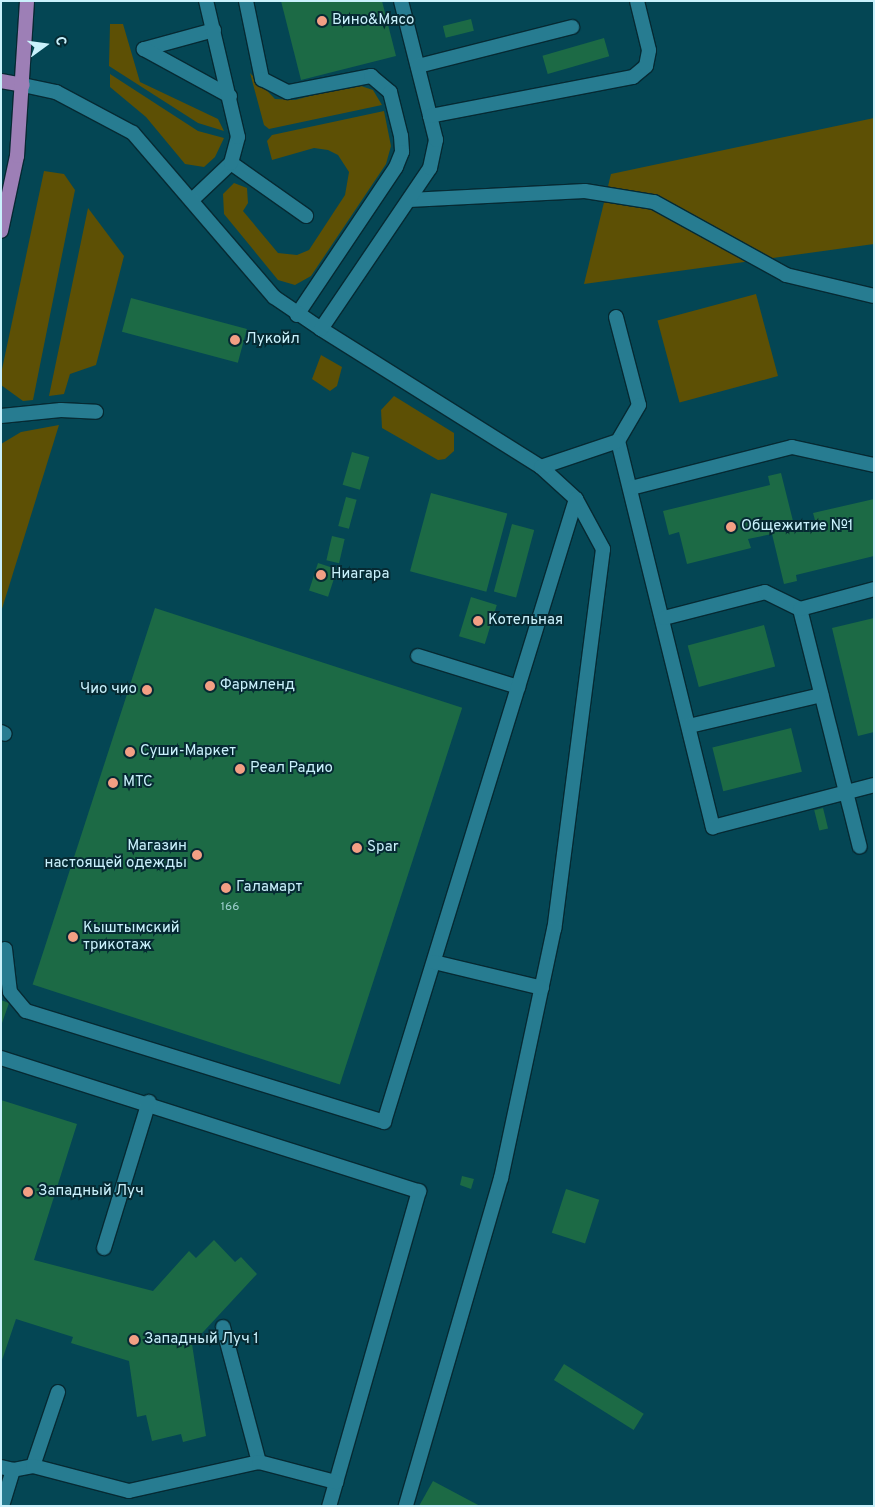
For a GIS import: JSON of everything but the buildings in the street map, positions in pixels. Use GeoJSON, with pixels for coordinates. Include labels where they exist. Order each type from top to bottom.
{"type":"FeatureCollection","features":[{"type":"Feature","properties":{"kind":"main road"},"geometry":{"type":"LineString","coordinates":[[1,231],[17,156],[27,1]]}},
{"type":"Feature","properties":{"kind":"main road"},"geometry":{"type":"LineString","coordinates":[[1,81],[23,84]]}},
{"type":"Feature","properties":{"kind":"street"},"geometry":{"type":"LineString","coordinates":[[193,199],[231,162],[238,137],[230,96],[206,1]]}},
{"type":"Feature","properties":{"kind":"street"},"geometry":{"type":"LineString","coordinates":[[246,1],[262,79],[288,92],[371,76],[390,92],[401,136],[402,152],[396,167],[297,315]]}},
{"type":"Feature","properties":{"kind":"street"},"geometry":{"type":"LineString","coordinates":[[321,329],[409,200],[435,153],[430,116],[401,1]]}},
{"type":"Feature","properties":{"kind":"street"},"geometry":{"type":"LineString","coordinates":[[430,116],[633,77],[646,66],[649,50],[637,1]]}},
{"type":"Feature","properties":{"kind":"street"},"geometry":{"type":"LineString","coordinates":[[418,66],[572,27]]}},
{"type":"Feature","properties":{"kind":"street"},"geometry":{"type":"LineString","coordinates":[[214,30],[144,49],[230,96]]}},
{"type":"Feature","properties":{"kind":"street"},"geometry":{"type":"LineString","coordinates":[[23,84],[56,92],[133,133],[193,199],[274,297],[297,315],[541,467],[576,499],[603,549],[554,929],[542,988],[501,1178],[406,1506]]}},
{"type":"Feature","properties":{"kind":"street"},"geometry":{"type":"LineString","coordinates":[[231,162],[306,216]]}},
{"type":"Feature","properties":{"kind":"street"},"geometry":{"type":"LineString","coordinates":[[409,200],[585,191],[654,202],[786,275],[874,296]]}},
{"type":"Feature","properties":{"kind":"street"},"geometry":{"type":"LineString","coordinates":[[541,467],[618,441],[639,405],[616,318]]}},
{"type":"Feature","properties":{"kind":"street"},"geometry":{"type":"LineString","coordinates":[[1,416],[61,410],[96,412]]}},
{"type":"Feature","properties":{"kind":"street"},"geometry":{"type":"LineString","coordinates":[[618,441],[632,488],[664,618],[713,827],[874,785]]}},
{"type":"Feature","properties":{"kind":"street"},"geometry":{"type":"LineString","coordinates":[[632,488],[792,447],[874,466]]}},
{"type":"Feature","properties":{"kind":"street"},"geometry":{"type":"LineString","coordinates":[[5,949],[10,992],[26,1011],[384,1122],[576,499]]}},
{"type":"Feature","properties":{"kind":"street"},"geometry":{"type":"LineString","coordinates":[[664,618],[765,592],[800,609],[874,589]]}},
{"type":"Feature","properties":{"kind":"street"},"geometry":{"type":"LineString","coordinates":[[800,609],[860,847]]}},
{"type":"Feature","properties":{"kind":"street"},"geometry":{"type":"LineString","coordinates":[[418,656],[518,687]]}},
{"type":"Feature","properties":{"kind":"street"},"geometry":{"type":"LineString","coordinates":[[689,726],[821,695]]}},
{"type":"Feature","properties":{"kind":"street"},"geometry":{"type":"LineString","coordinates":[[434,962],[542,988]]}},
{"type":"Feature","properties":{"kind":"street"},"geometry":{"type":"LineString","coordinates":[[1,1058],[149,1102],[419,1191],[329,1506]]}},
{"type":"Feature","properties":{"kind":"street"},"geometry":{"type":"LineString","coordinates":[[104,1248],[149,1102]]}},
{"type":"Feature","properties":{"kind":"street"},"geometry":{"type":"LineString","coordinates":[[223,1327],[259,1462]]}},
{"type":"Feature","properties":{"kind":"street"},"geometry":{"type":"LineString","coordinates":[[33,1466],[58,1392]]}},
{"type":"Feature","properties":{"kind":"street"},"geometry":{"type":"LineString","coordinates":[[2,1506],[7,1469],[33,1466],[129,1491],[259,1462],[336,1482]]}},
{"type":"Feature","properties":{"kind":"shaded area"},"geometry":{"type":"Polygon","coordinates":[[[110,24],[123,24],[140,82],[218,119],[224,131],[198,123],[109,66],[110,24]]]}},
{"type":"Feature","properties":{"kind":"shaded area"},"geometry":{"type":"Polygon","coordinates":[[[250,73],[275,99],[295,100],[355,84],[373,90],[382,105],[269,129],[264,125],[250,73]]]}},
{"type":"Feature","properties":{"kind":"shaded area"},"geometry":{"type":"Polygon","coordinates":[[[110,74],[198,131],[224,138],[215,157],[204,167],[185,164],[146,117],[110,87],[110,74]]]}},
{"type":"Feature","properties":{"kind":"shaded area"},"geometry":{"type":"Polygon","coordinates":[[[384,111],[391,146],[386,164],[311,276],[295,285],[278,280],[224,214],[223,194],[234,183],[247,188],[248,203],[243,211],[278,253],[297,255],[309,250],[345,195],[349,172],[338,155],[328,150],[314,148],[272,160],[267,141],[272,135],[384,111]]]}},
{"type":"Feature","properties":{"kind":"shaded area"},"geometry":{"type":"Polygon","coordinates":[[[874,118],[874,244],[584,284],[611,174],[874,118]]]}},
{"type":"Feature","properties":{"kind":"shaded area"},"geometry":{"type":"Polygon","coordinates":[[[44,171],[64,174],[75,190],[33,400],[23,401],[1,385],[1,374],[44,171]]]}},
{"type":"Feature","properties":{"kind":"shaded area"},"geometry":{"type":"Polygon","coordinates":[[[88,208],[124,256],[96,365],[70,374],[64,394],[49,396],[88,208]]]}},
{"type":"Feature","properties":{"kind":"shaded area"},"geometry":{"type":"Polygon","coordinates":[[[756,294],[778,376],[679,403],[657,320],[756,294]]]}},
{"type":"Feature","properties":{"kind":"shaded area"},"geometry":{"type":"Polygon","coordinates":[[[321,355],[342,367],[337,386],[330,391],[312,379],[321,355]]]}},
{"type":"Feature","properties":{"kind":"shaded area"},"geometry":{"type":"Polygon","coordinates":[[[394,396],[454,433],[454,451],[445,459],[438,460],[382,428],[381,410],[394,396]]]}},
{"type":"Feature","properties":{"kind":"shaded area"},"geometry":{"type":"Polygon","coordinates":[[[59,425],[1,612],[1,444],[21,432],[59,425]]]}},
{"type":"Feature","properties":{"kind":"place","name":"Вино&Мясо"},"geometry":{"type":"Point","coordinates":[322,21]}},
{"type":"Feature","properties":{"kind":"place","name":"Лукойл"},"geometry":{"type":"Point","coordinates":[235,340]}},
{"type":"Feature","properties":{"kind":"place","name":"Общежитие №1"},"geometry":{"type":"Point","coordinates":[731,527]}},
{"type":"Feature","properties":{"kind":"place","name":"Ниагара"},"geometry":{"type":"Point","coordinates":[321,575]}},
{"type":"Feature","properties":{"kind":"place","name":"Котельная"},"geometry":{"type":"Point","coordinates":[478,621]}},
{"type":"Feature","properties":{"kind":"place","name":"Фармленд"},"geometry":{"type":"Point","coordinates":[210,686]}},
{"type":"Feature","properties":{"kind":"place","name":"Чио чио"},"geometry":{"type":"Point","coordinates":[147,690]}},
{"type":"Feature","properties":{"kind":"place","name":"Суши-Маркет"},"geometry":{"type":"Point","coordinates":[130,752]}},
{"type":"Feature","properties":{"kind":"place","name":"Реал Радио"},"geometry":{"type":"Point","coordinates":[240,769]}},
{"type":"Feature","properties":{"kind":"place","name":"МТС"},"geometry":{"type":"Point","coordinates":[113,783]}},
{"type":"Feature","properties":{"kind":"place","name":"Spar"},"geometry":{"type":"Point","coordinates":[357,848]}},
{"type":"Feature","properties":{"kind":"place","name":"Магазин настоящей одежды"},"geometry":{"type":"Point","coordinates":[197,855]}},
{"type":"Feature","properties":{"kind":"place","name":"Галамарт"},"geometry":{"type":"Point","coordinates":[226,888]}},
{"type":"Feature","properties":{"kind":"place","name":"Кыштымский трикотаж"},"geometry":{"type":"Point","coordinates":[73,937]}},
{"type":"Feature","properties":{"kind":"place","name":"Западный Луч"},"geometry":{"type":"Point","coordinates":[28,1192]}},
{"type":"Feature","properties":{"kind":"place","name":"Западный Луч 1"},"geometry":{"type":"Point","coordinates":[134,1340]}}]}
